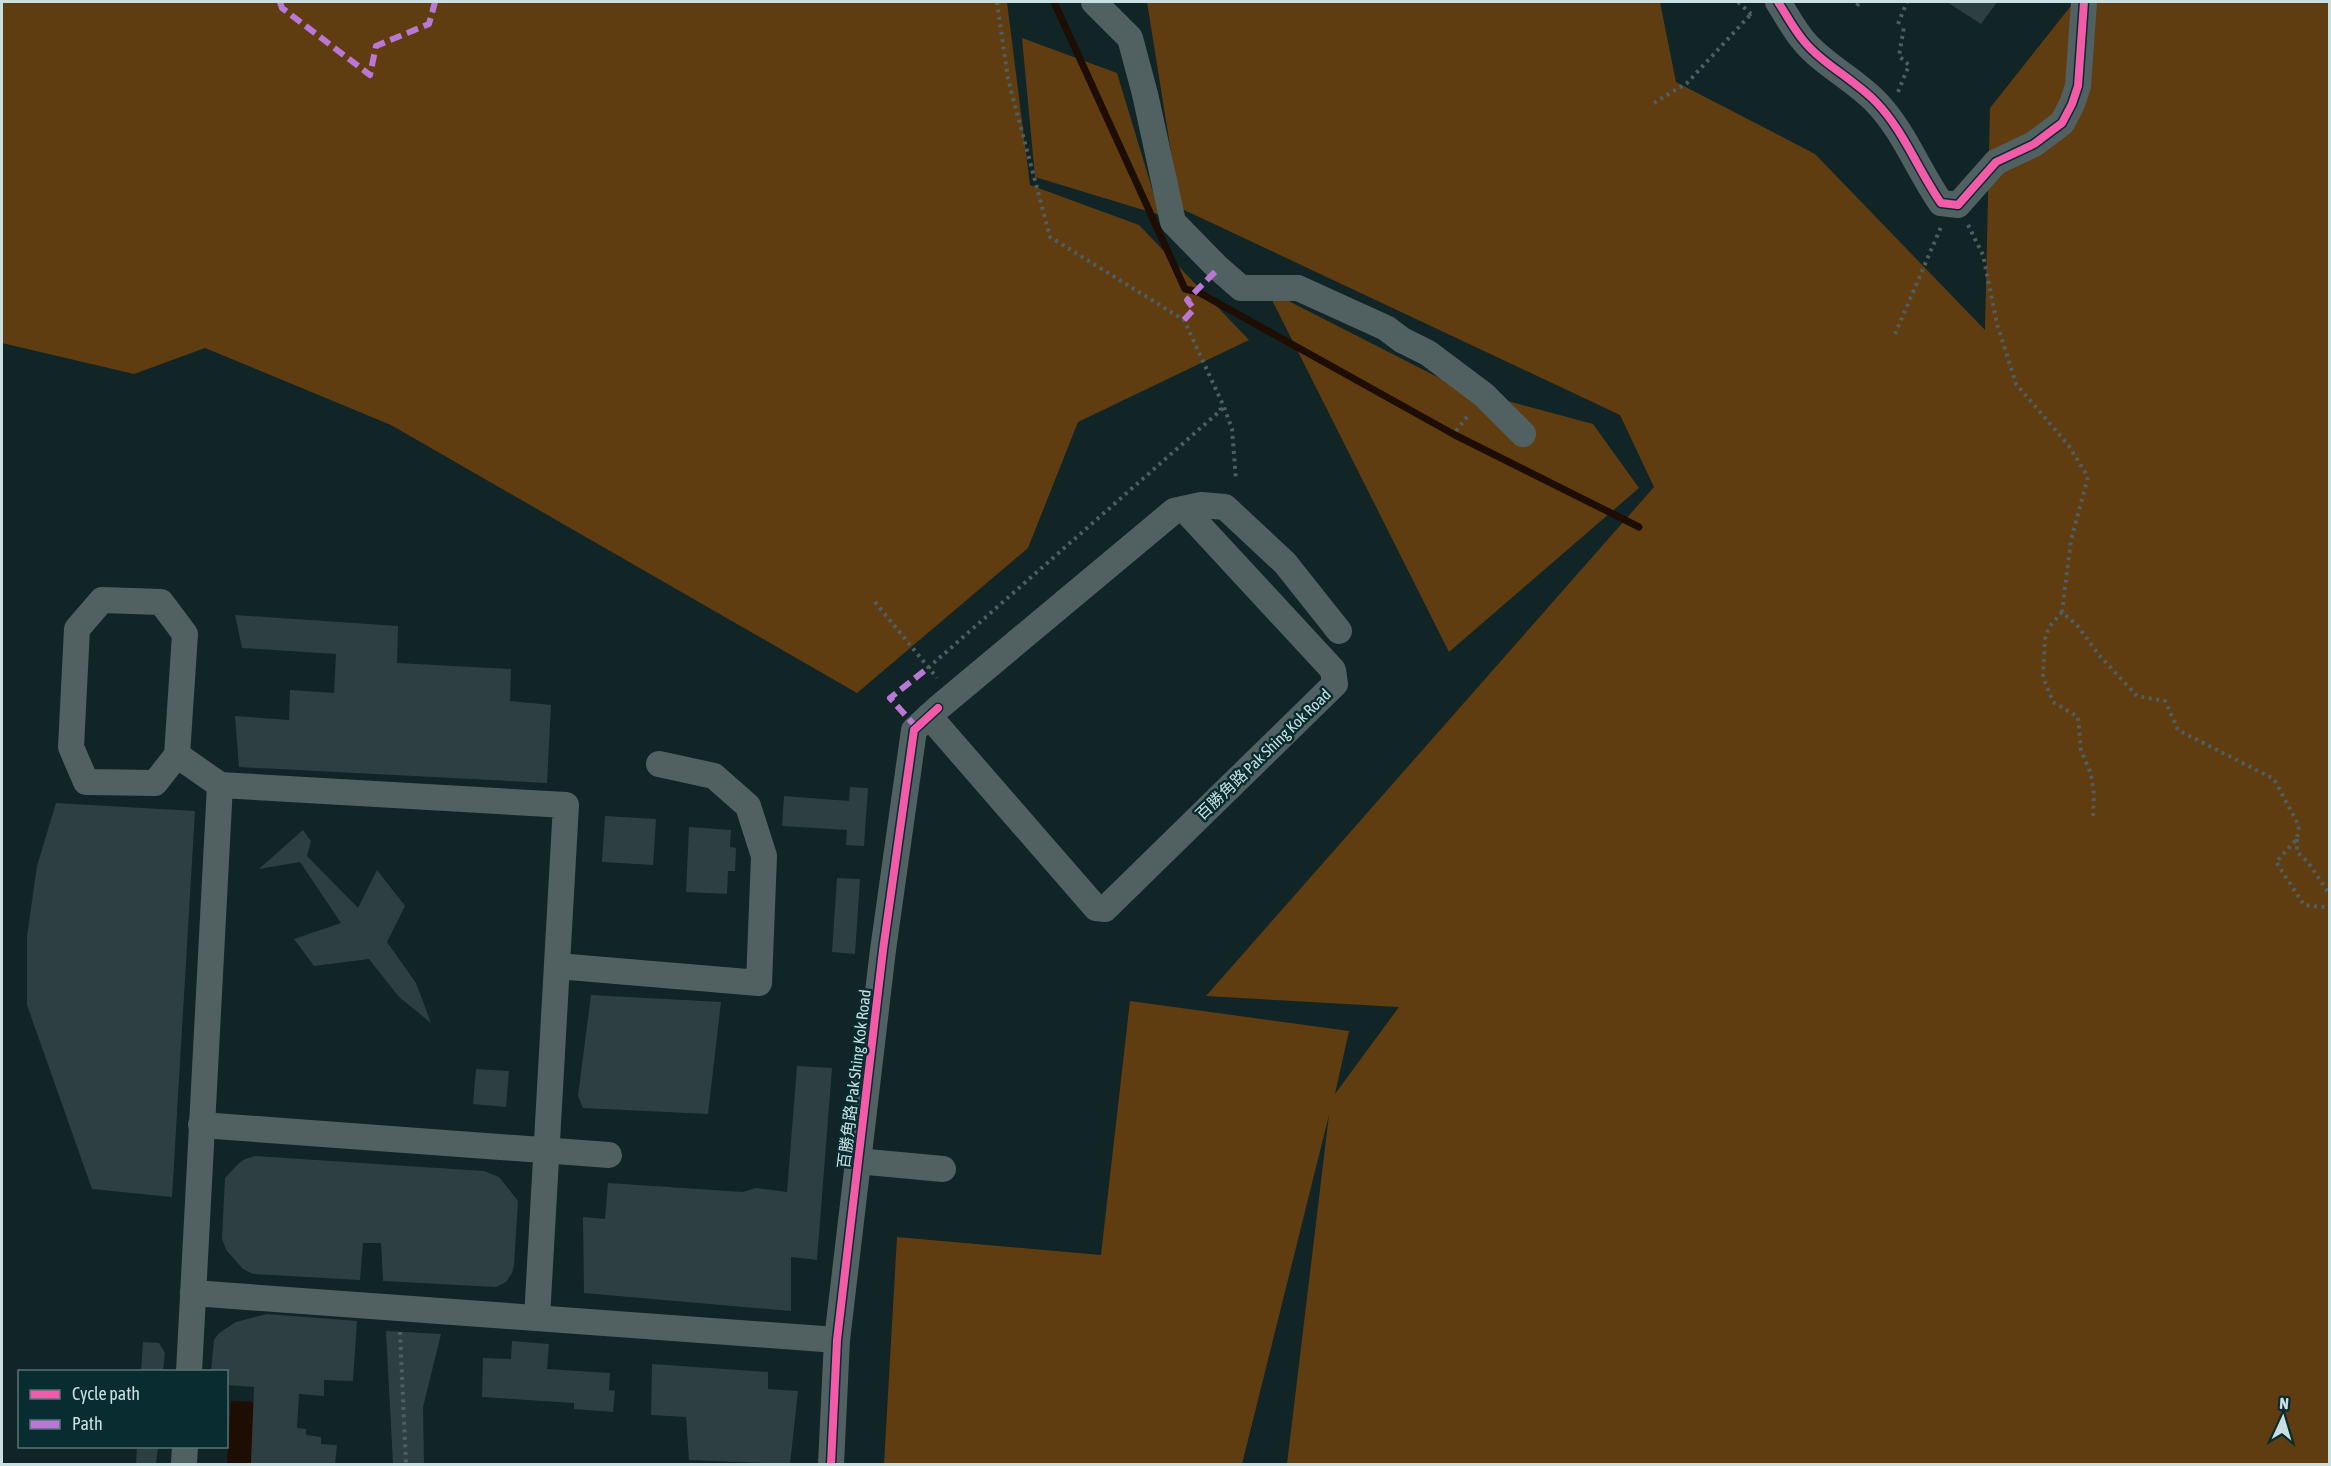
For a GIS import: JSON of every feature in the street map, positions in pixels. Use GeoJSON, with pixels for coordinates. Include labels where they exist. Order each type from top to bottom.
{"type":"FeatureCollection","features":[{"type":"Feature","properties":{"kind":"street"},"geometry":{"type":"LineString","coordinates":[[1094,2],[1130,38],[1145,94],[1173,222],[1217,267],[1242,288],[1298,288],[1386,328],[1402,340],[1428,353],[1484,395],[1523,434]]}},
{"type":"Feature","properties":{"kind":"street"},"geometry":{"type":"LineString","coordinates":[[1768,5],[1803,41],[1875,102],[1888,116],[1907,144],[1920,171],[1941,202],[1954,205],[1996,162],[2034,144],[2062,123],[2078,86],[2084,2]]}},
{"type":"Feature","properties":{"kind":"street"},"geometry":{"type":"LineString","coordinates":[[1184,509],[1201,505],[1225,507],[1285,563],[1339,631]]}},
{"type":"Feature","properties":{"kind":"street","name":"百勝角路 Pak Shing Kok Road"},"geometry":{"type":"LineString","coordinates":[[831,1464],[837,1340],[857,1161],[883,950],[914,730],[933,712],[1174,511],[1184,509],[1333,670],[1335,684],[1105,909],[1096,908],[933,712]]}},
{"type":"Feature","properties":{"kind":"street"},"geometry":{"type":"LineString","coordinates":[[102,600],[162,602],[184,634],[177,755],[155,783],[87,782],[71,747],[77,629],[102,600]]}},
{"type":"Feature","properties":{"kind":"street"},"geometry":{"type":"LineString","coordinates":[[177,755],[219,785],[566,805],[537,1318]]}},
{"type":"Feature","properties":{"kind":"street"},"geometry":{"type":"LineString","coordinates":[[557,966],[759,983],[764,856],[748,806],[714,776],[659,764]]}},
{"type":"Feature","properties":{"kind":"street"},"geometry":{"type":"LineString","coordinates":[[189,1370],[219,785]]}},
{"type":"Feature","properties":{"kind":"street"},"geometry":{"type":"LineString","coordinates":[[201,1125],[609,1155]]}},
{"type":"Feature","properties":{"kind":"street"},"geometry":{"type":"LineString","coordinates":[[857,1161],[943,1169]]}},
{"type":"Feature","properties":{"kind":"street"},"geometry":{"type":"LineString","coordinates":[[193,1293],[837,1340]]}},
{"type":"Feature","properties":{"kind":"street"},"geometry":{"type":"LineString","coordinates":[[184,1464],[185,1448]]}},
{"type":"Feature","properties":{"kind":"path"},"geometry":{"type":"LineString","coordinates":[[997,2],[1008,79],[1050,237],[1184,320],[1224,406],[1232,429],[1236,480]]}},
{"type":"Feature","properties":{"kind":"path"},"geometry":{"type":"LineString","coordinates":[[1738,2],[1751,14]]}},
{"type":"Feature","properties":{"kind":"path"},"geometry":{"type":"LineString","coordinates":[[1898,24],[1907,2]]}},
{"type":"Feature","properties":{"kind":"path"},"geometry":{"type":"LineString","coordinates":[[1654,104],[1687,82],[1751,14],[1768,5]]}},
{"type":"Feature","properties":{"kind":"path"},"geometry":{"type":"LineString","coordinates":[[1888,116],[1909,65],[1899,56],[1904,27]]}},
{"type":"Feature","properties":{"kind":"path"},"geometry":{"type":"LineString","coordinates":[[1895,334],[1954,205]]}},
{"type":"Feature","properties":{"kind":"path"},"geometry":{"type":"LineString","coordinates":[[1954,205],[1983,255],[1997,324],[2016,384],[2068,446],[2088,477],[2072,540],[2062,612],[2049,627],[2045,639],[2043,677],[2053,702],[2078,717],[2081,750],[2091,774],[2094,794],[2093,817]]}},
{"type":"Feature","properties":{"kind":"path"},"geometry":{"type":"LineString","coordinates":[[875,602],[928,668],[1221,410],[1220,407],[1223,409],[1224,406]]}},
{"type":"Feature","properties":{"kind":"path"},"geometry":{"type":"LineString","coordinates":[[1456,431],[1466,418]]}},
{"type":"Feature","properties":{"kind":"path"},"geometry":{"type":"LineString","coordinates":[[2062,612],[2077,625],[2099,656],[2137,696],[2165,701],[2178,730],[2274,779],[2299,826],[2297,852],[2308,862],[2330,896]]}},
{"type":"Feature","properties":{"kind":"path"},"geometry":{"type":"LineString","coordinates":[[2297,839],[2276,862],[2304,905],[2330,908]]}},
{"type":"Feature","properties":{"kind":"path"},"geometry":{"type":"LineString","coordinates":[[400,1332],[406,1464]]}},
{"type":"Feature","properties":{"kind":"shaded area"},"geometry":{"type":"Polygon","coordinates":[[[2,2],[1007,2],[1030,185],[1139,225],[1249,340],[1078,422],[1028,548],[857,693],[391,425],[205,348],[134,374],[2,343],[2,2]]]}},
{"type":"Feature","properties":{"kind":"shaded area"},"geometry":{"type":"Polygon","coordinates":[[[1147,2],[1660,2],[1676,82],[1815,154],[1985,330],[1990,108],[2074,2],[2329,2],[2329,1464],[1287,1464],[1329,1115],[1242,1464],[884,1464],[897,1237],[1101,1255],[1130,1001],[1349,1031],[1335,1094],[1399,1007],[1206,996],[1654,487],[1620,415],[1180,208],[1147,2]]]}},
{"type":"Feature","properties":{"kind":"shaded area"},"geometry":{"type":"Polygon","coordinates":[[[1022,38],[1117,73],[1160,215],[1035,177],[1022,38]]]}},
{"type":"Feature","properties":{"kind":"shaded area"},"geometry":{"type":"Polygon","coordinates":[[[1267,290],[1459,388],[1593,424],[1639,488],[1449,652],[1267,290]]]}},
{"type":"Feature","properties":{"kind":"shaded area"},"geometry":{"type":"Polygon","coordinates":[[[231,1401],[254,1402],[251,1464],[227,1464],[231,1401]]]}},
{"type":"Feature","properties":{"kind":"building"},"geometry":{"type":"Polygon","coordinates":[[[1947,2],[1997,2],[1981,24],[1947,2]]]}},
{"type":"Feature","properties":{"kind":"building"},"geometry":{"type":"Polygon","coordinates":[[[235,615],[398,626],[397,663],[511,669],[510,701],[551,705],[547,783],[239,767],[235,716],[289,720],[290,690],[334,693],[336,654],[242,648],[235,615]]]}},
{"type":"Feature","properties":{"kind":"building"},"geometry":{"type":"Polygon","coordinates":[[[850,787],[868,788],[864,846],[846,845],[847,830],[782,826],[784,796],[849,801],[850,787]]]}},
{"type":"Feature","properties":{"kind":"building"},"geometry":{"type":"Polygon","coordinates":[[[56,803],[195,811],[172,1197],[92,1189],[27,1005],[27,936],[37,866],[56,803]]]}},
{"type":"Feature","properties":{"kind":"building"},"geometry":{"type":"Polygon","coordinates":[[[605,816],[656,819],[653,865],[602,862],[605,816]]]}},
{"type":"Feature","properties":{"kind":"building"},"geometry":{"type":"Polygon","coordinates":[[[689,827],[731,830],[730,847],[736,848],[735,871],[728,871],[727,894],[686,892],[689,827]]]}},
{"type":"Feature","properties":{"kind":"building"},"geometry":{"type":"Polygon","coordinates":[[[303,830],[311,841],[307,856],[358,908],[377,870],[405,906],[387,942],[416,983],[431,1023],[399,997],[369,959],[314,966],[294,939],[341,923],[300,862],[259,869],[303,830]]]}},
{"type":"Feature","properties":{"kind":"building"},"geometry":{"type":"Polygon","coordinates":[[[837,878],[860,879],[855,954],[832,952],[837,878]]]}},
{"type":"Feature","properties":{"kind":"building"},"geometry":{"type":"Polygon","coordinates":[[[591,995],[721,1002],[708,1114],[583,1108],[578,1096],[591,995]]]}},
{"type":"Feature","properties":{"kind":"building"},"geometry":{"type":"Polygon","coordinates":[[[797,1066],[832,1068],[817,1260],[791,1257],[791,1311],[584,1293],[583,1217],[605,1219],[608,1183],[743,1192],[756,1188],[787,1192],[797,1066]]]}},
{"type":"Feature","properties":{"kind":"building"},"geometry":{"type":"Polygon","coordinates":[[[476,1069],[509,1071],[506,1107],[473,1104],[476,1069]]]}},
{"type":"Feature","properties":{"kind":"building"},"geometry":{"type":"Polygon","coordinates":[[[255,1156],[484,1171],[499,1177],[518,1201],[512,1273],[506,1282],[496,1287],[383,1281],[381,1243],[363,1243],[360,1280],[253,1274],[243,1269],[227,1251],[222,1239],[225,1178],[238,1164],[255,1156]]]}},
{"type":"Feature","properties":{"kind":"building"},"geometry":{"type":"Polygon","coordinates":[[[267,1314],[357,1321],[353,1381],[324,1380],[324,1396],[299,1394],[297,1428],[306,1429],[306,1435],[321,1437],[321,1444],[337,1445],[335,1464],[251,1464],[254,1387],[228,1385],[228,1370],[211,1370],[214,1340],[219,1333],[236,1322],[267,1314]]]}},
{"type":"Feature","properties":{"kind":"building"},"geometry":{"type":"Polygon","coordinates":[[[386,1331],[441,1334],[423,1407],[424,1464],[393,1464],[386,1331]]]}},
{"type":"Feature","properties":{"kind":"building"},"geometry":{"type":"Polygon","coordinates":[[[512,1341],[549,1344],[547,1369],[610,1373],[609,1390],[615,1391],[613,1412],[574,1409],[574,1403],[482,1397],[483,1358],[511,1359],[512,1341]]]}},
{"type":"Feature","properties":{"kind":"building"},"geometry":{"type":"Polygon","coordinates":[[[143,1342],[159,1343],[165,1353],[163,1370],[141,1370],[143,1342]]]}},
{"type":"Feature","properties":{"kind":"building"},"geometry":{"type":"Polygon","coordinates":[[[652,1364],[768,1372],[768,1389],[798,1391],[790,1464],[689,1460],[686,1417],[651,1415],[652,1364]]]}},
{"type":"Feature","properties":{"kind":"building"},"geometry":{"type":"Polygon","coordinates":[[[137,1448],[158,1448],[156,1464],[136,1464],[137,1448]]]}},
{"type":"Feature","properties":{"kind":"waterway"},"geometry":{"type":"LineString","coordinates":[[1054,2],[1185,289],[1198,292],[1455,435],[1639,527]]}},
{"type":"Feature","properties":{"kind":"marked path"},"geometry":{"type":"LineString","coordinates":[[280,2],[282,8],[370,75],[376,46],[429,24],[435,2]]}},
{"type":"Feature","properties":{"kind":"marked path"},"geometry":{"type":"LineString","coordinates":[[1184,320],[1194,309],[1187,300],[1219,268]]}},
{"type":"Feature","properties":{"kind":"marked path"},"geometry":{"type":"LineString","coordinates":[[917,728],[890,698],[928,668]]}},
{"type":"Feature","properties":{"kind":"cycle path"},"geometry":{"type":"LineString","coordinates":[[1778,2],[1810,48],[1868,94],[1886,113],[1941,203],[1958,205],[1996,162],[2034,144],[2062,123],[2078,86],[2084,2]]}},
{"type":"Feature","properties":{"kind":"cycle path"},"geometry":{"type":"LineString","coordinates":[[831,1464],[837,1340],[883,950],[914,730],[938,708]]}}]}
